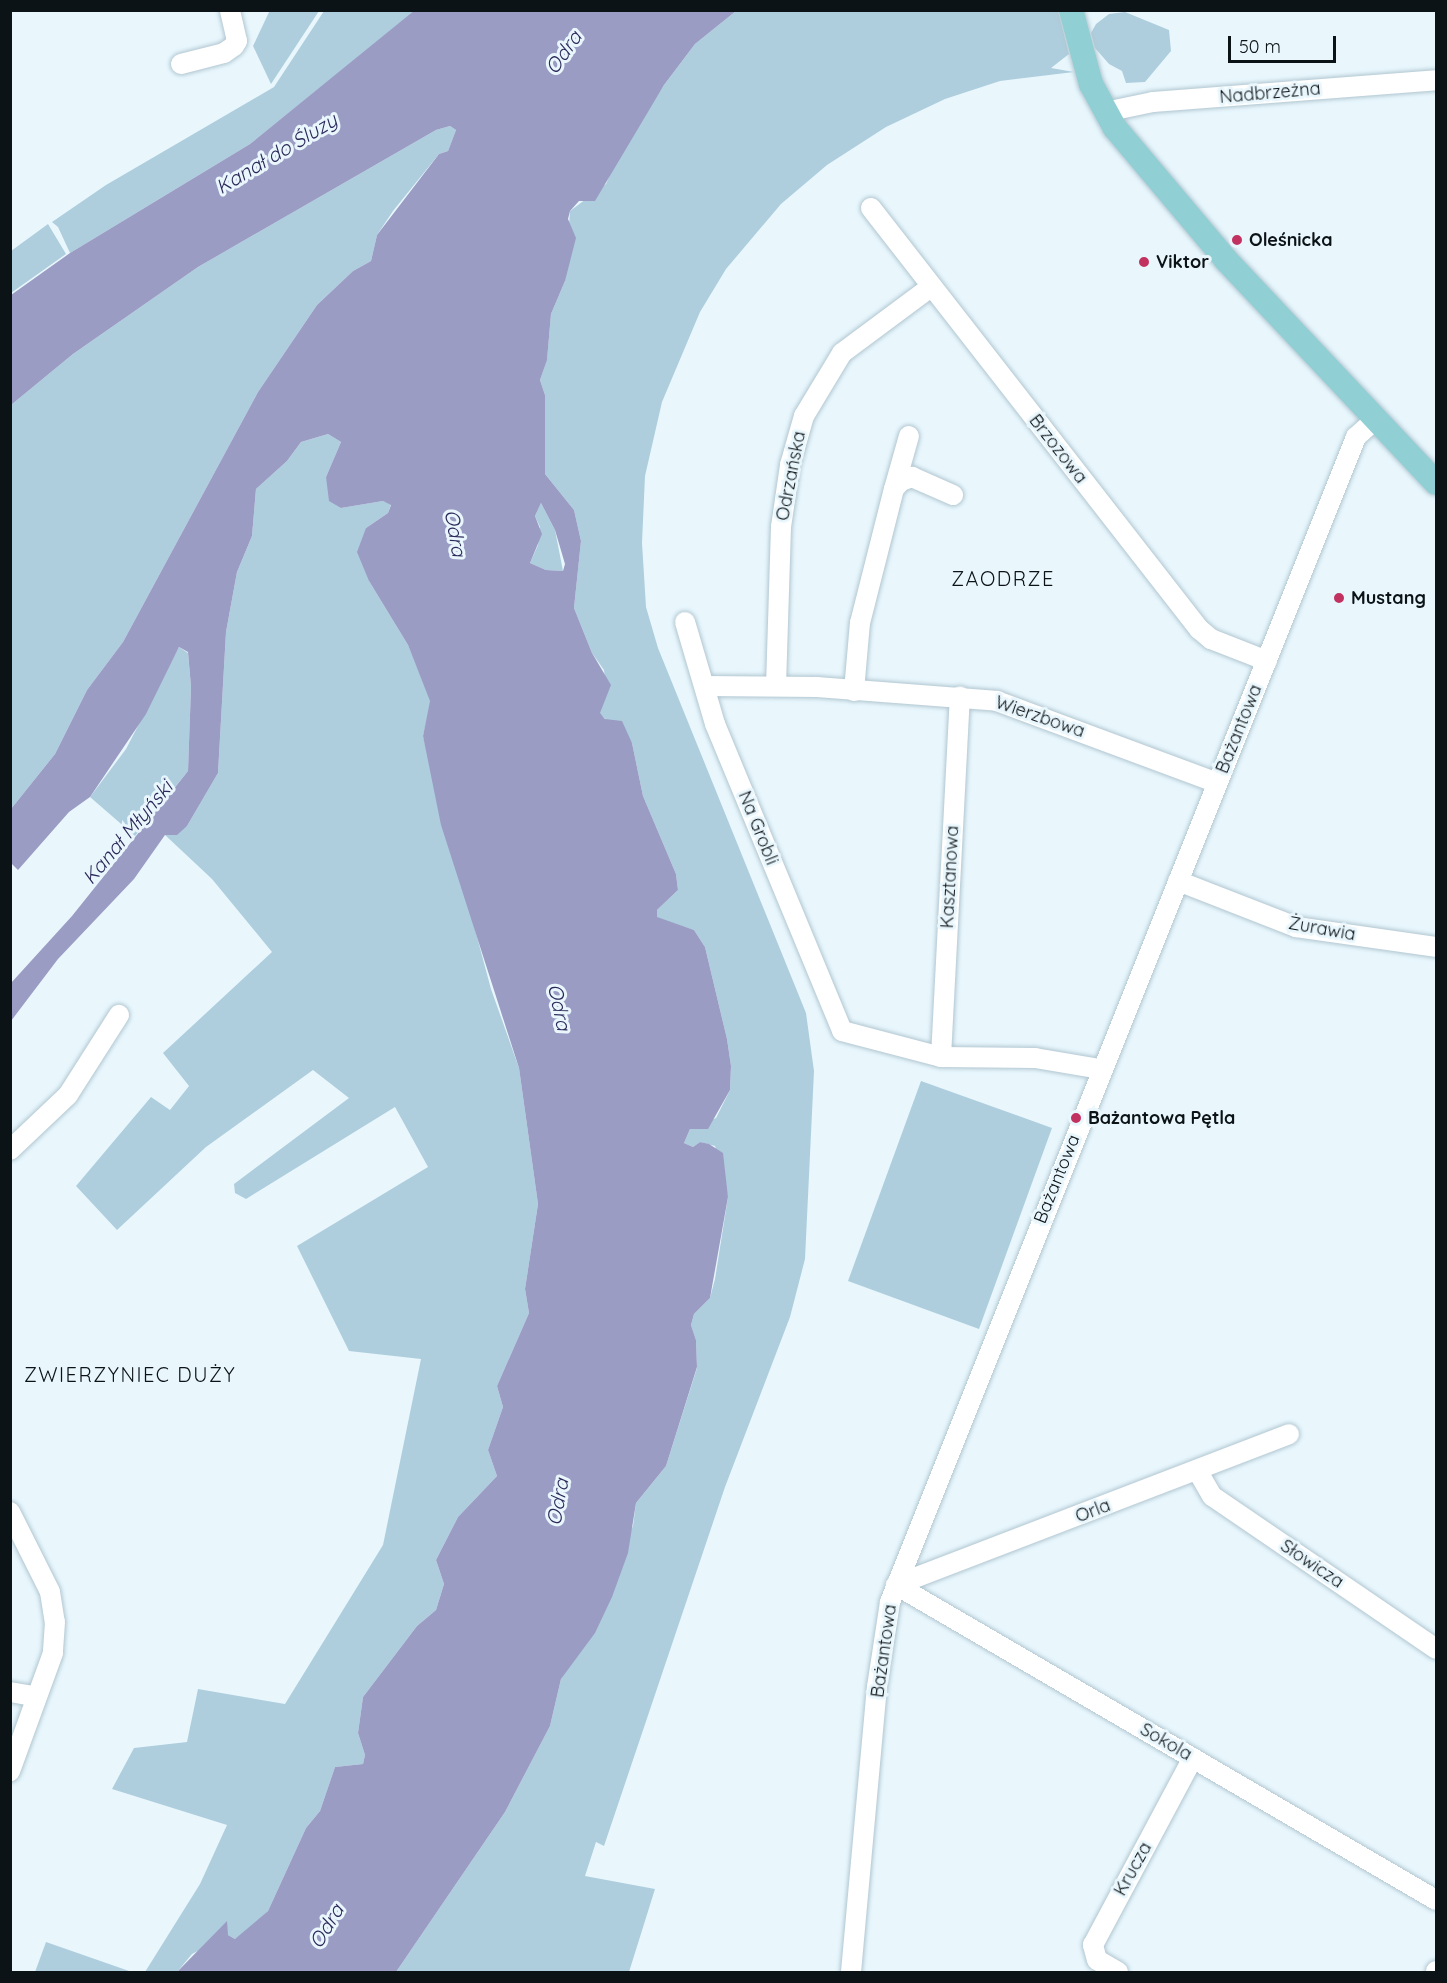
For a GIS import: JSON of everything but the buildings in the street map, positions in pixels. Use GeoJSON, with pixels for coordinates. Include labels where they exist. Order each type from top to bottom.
{"type":"FeatureCollection","features":[{"type":"Feature","properties":{"kind":"main road"},"geometry":{"type":"LineString","coordinates":[[1071,10],[1082,52],[1105,112],[1155,179],[1437,483]]}},
{"type":"Feature","properties":{"kind":"street"},"geometry":{"type":"LineString","coordinates":[[181,64],[224,53],[234,46],[237,40],[230,10]]}},
{"type":"Feature","properties":{"kind":"street","name":"Nadbrzeżna"},"geometry":{"type":"LineString","coordinates":[[1105,112],[1153,102],[1437,80]]}},
{"type":"Feature","properties":{"kind":"street","name":"Brzozowa"},"geometry":{"type":"LineString","coordinates":[[871,208],[1199,629],[1211,639],[1267,661]]}},
{"type":"Feature","properties":{"kind":"street","name":"Odrzańska"},"geometry":{"type":"LineString","coordinates":[[776,686],[781,527],[790,465],[801,422],[842,353],[931,287]]}},
{"type":"Feature","properties":{"kind":"street","name":"Bażantowa"},"geometry":{"type":"LineString","coordinates":[[851,1972],[877,1688],[889,1605],[1100,1069],[1356,437],[1376,419]]}},
{"type":"Feature","properties":{"kind":"street"},"geometry":{"type":"LineString","coordinates":[[854,691],[860,623],[909,436]]}},
{"type":"Feature","properties":{"kind":"street"},"geometry":{"type":"LineString","coordinates":[[894,489],[901,481],[912,477],[953,495]]}},
{"type":"Feature","properties":{"kind":"street","name":"Na Grobli"},"geometry":{"type":"LineString","coordinates":[[685,622],[715,724],[842,1031],[941,1057]]}},
{"type":"Feature","properties":{"kind":"street","name":"Wierzbowa"},"geometry":{"type":"LineString","coordinates":[[705,686],[776,686],[997,701],[1031,711],[1217,783]]}},
{"type":"Feature","properties":{"kind":"street","name":"Kasztanowa"},"geometry":{"type":"LineString","coordinates":[[941,1057],[960,697]]}},
{"type":"Feature","properties":{"kind":"street","name":"Żurawia"},"geometry":{"type":"LineString","coordinates":[[1178,881],[1296,927],[1437,947]]}},
{"type":"Feature","properties":{"kind":"street"},"geometry":{"type":"LineString","coordinates":[[10,1150],[68,1095],[119,1015]]}},
{"type":"Feature","properties":{"kind":"street"},"geometry":{"type":"LineString","coordinates":[[941,1057],[1035,1058],[1100,1069]]}},
{"type":"Feature","properties":{"kind":"street","name":"Orla"},"geometry":{"type":"LineString","coordinates":[[896,1585],[1289,1434]]}},
{"type":"Feature","properties":{"kind":"street","name":"Słowicza"},"geometry":{"type":"LineString","coordinates":[[1197,1470],[1212,1496],[1437,1649]]}},
{"type":"Feature","properties":{"kind":"street"},"geometry":{"type":"LineString","coordinates":[[10,1512],[50,1592],[55,1622],[53,1653],[10,1771]]}},
{"type":"Feature","properties":{"kind":"street","name":"Sokola"},"geometry":{"type":"LineString","coordinates":[[896,1585],[1437,1900]]}},
{"type":"Feature","properties":{"kind":"street"},"geometry":{"type":"LineString","coordinates":[[10,1692],[37,1697]]}},
{"type":"Feature","properties":{"kind":"street","name":"Krucza"},"geometry":{"type":"LineString","coordinates":[[1118,1972],[1097,1960],[1093,1945],[1193,1758]]}},
{"type":"Feature","properties":{"kind":"shaded area"},"geometry":{"type":"Polygon","coordinates":[[[270,10],[319,11],[271,84],[253,46],[270,10]]]}},
{"type":"Feature","properties":{"kind":"shaded area"},"geometry":{"type":"Polygon","coordinates":[[[324,11],[415,11],[250,144],[70,253],[58,227],[52,222],[106,185],[274,87],[324,11]]]}},
{"type":"Feature","properties":{"kind":"shaded area"},"geometry":{"type":"Polygon","coordinates":[[[736,11],[1058,11],[1069,54],[1051,68],[1074,72],[1000,81],[945,99],[886,127],[827,165],[781,204],[726,269],[700,312],[662,402],[645,476],[642,543],[646,607],[658,648],[806,1013],[814,1071],[805,1259],[790,1317],[725,1487],[604,1846],[596,1842],[585,1876],[655,1889],[629,1972],[396,1972],[505,1812],[550,1726],[561,1679],[633,1526],[636,1503],[666,1466],[697,1368],[696,1340],[691,1325],[694,1314],[710,1298],[715,1279],[728,1197],[715,1146],[700,1142],[693,1147],[684,1143],[690,1129],[716,1118],[730,1090],[731,1066],[727,1039],[705,947],[694,930],[657,918],[657,910],[678,890],[676,874],[643,796],[632,743],[599,713],[607,694],[604,670],[592,653],[574,608],[581,541],[574,510],[545,474],[545,395],[540,380],[547,359],[551,314],[565,281],[570,211],[606,184],[618,157],[664,85],[695,44],[736,11]]]}},
{"type":"Feature","properties":{"kind":"shaded area"},"geometry":{"type":"Polygon","coordinates":[[[1125,12],[1169,30],[1171,51],[1145,82],[1126,83],[1122,71],[1109,64],[1095,48],[1091,33],[1096,24],[1109,14],[1125,12]]]}},
{"type":"Feature","properties":{"kind":"shaded area"},"geometry":{"type":"Polygon","coordinates":[[[450,126],[456,130],[448,151],[439,154],[393,211],[377,235],[371,261],[353,271],[317,305],[258,392],[123,642],[87,690],[55,754],[11,809],[11,405],[73,354],[198,267],[436,130],[450,126]]]}},
{"type":"Feature","properties":{"kind":"shaded area"},"geometry":{"type":"Polygon","coordinates":[[[48,224],[66,254],[11,293],[11,251],[48,224]]]}},
{"type":"Feature","properties":{"kind":"shaded area"},"geometry":{"type":"Polygon","coordinates":[[[328,434],[341,442],[326,477],[341,508],[383,501],[391,504],[388,513],[366,528],[369,581],[408,645],[431,701],[423,736],[491,989],[519,1068],[538,1204],[525,1289],[529,1313],[497,1386],[503,1407],[488,1450],[497,1476],[458,1517],[436,1560],[444,1584],[436,1610],[417,1626],[363,1697],[358,1733],[365,1755],[363,1764],[335,1767],[320,1811],[306,1828],[268,1911],[244,1934],[235,1939],[228,1935],[192,1954],[177,1972],[145,1972],[200,1884],[227,1825],[112,1789],[134,1748],[187,1742],[198,1689],[285,1704],[383,1545],[421,1359],[349,1351],[297,1246],[428,1167],[395,1107],[246,1199],[235,1193],[234,1184],[349,1098],[313,1070],[206,1147],[117,1230],[76,1186],[151,1097],[170,1110],[189,1086],[163,1053],[272,952],[212,879],[165,835],[187,826],[218,773],[226,632],[237,572],[252,536],[256,489],[287,461],[301,442],[328,434]]]}},
{"type":"Feature","properties":{"kind":"shaded area"},"geometry":{"type":"Polygon","coordinates":[[[541,503],[555,530],[563,571],[546,570],[530,563],[538,545],[540,527],[535,516],[541,503]]]}},
{"type":"Feature","properties":{"kind":"shaded area"},"geometry":{"type":"Polygon","coordinates":[[[179,647],[188,653],[191,687],[188,771],[135,836],[90,797],[126,749],[179,647]]]}},
{"type":"Feature","properties":{"kind":"shaded area"},"geometry":{"type":"Polygon","coordinates":[[[921,1081],[1052,1128],[979,1329],[848,1281],[921,1081]]]}},
{"type":"Feature","properties":{"kind":"shaded area"},"geometry":{"type":"Polygon","coordinates":[[[46,1942],[132,1972],[35,1972],[46,1942]]]}},
{"type":"Feature","properties":{"kind":"water"},"geometry":{"type":"Polygon","coordinates":[[[415,10],[736,11],[695,44],[664,85],[595,201],[579,201],[570,211],[568,219],[576,238],[565,281],[551,314],[547,360],[540,380],[545,395],[545,474],[574,510],[581,541],[574,608],[592,653],[611,685],[600,713],[605,719],[622,721],[632,743],[643,796],[676,874],[678,890],[657,910],[657,917],[694,930],[705,947],[727,1039],[731,1066],[730,1090],[708,1129],[690,1129],[684,1143],[693,1147],[700,1142],[709,1144],[723,1153],[728,1197],[710,1298],[694,1314],[691,1325],[696,1340],[697,1367],[666,1466],[636,1503],[628,1553],[612,1597],[595,1633],[561,1679],[550,1726],[505,1812],[396,1972],[177,1972],[227,1921],[228,1935],[235,1939],[268,1911],[306,1828],[320,1811],[335,1767],[363,1764],[365,1755],[358,1733],[363,1697],[417,1626],[436,1610],[444,1584],[436,1560],[458,1517],[497,1476],[488,1450],[503,1407],[497,1386],[529,1313],[525,1289],[538,1204],[519,1068],[441,825],[423,736],[430,701],[408,645],[369,581],[357,552],[366,528],[388,513],[391,505],[383,501],[341,508],[329,501],[326,477],[341,442],[328,434],[301,442],[287,461],[256,489],[252,536],[237,572],[226,632],[218,773],[187,826],[177,835],[165,835],[134,879],[58,959],[11,1021],[11,983],[72,916],[188,771],[191,687],[188,652],[179,647],[146,714],[90,797],[69,812],[18,870],[11,863],[11,809],[55,754],[87,690],[123,642],[258,392],[317,305],[353,271],[371,261],[377,235],[439,154],[448,151],[456,130],[450,126],[436,130],[198,267],[73,354],[11,405],[11,295],[70,253],[250,144],[415,10]],[[541,503],[535,516],[542,534],[530,563],[546,570],[563,571],[565,564],[555,530],[541,503]]]}},
{"type":"Feature","properties":{"kind":"place","name":"Oleśnicka"},"geometry":{"type":"Point","coordinates":[1237,240]}},
{"type":"Feature","properties":{"kind":"place","name":"Viktor"},"geometry":{"type":"Point","coordinates":[1144,262]}},
{"type":"Feature","properties":{"kind":"place","name":"Mustang"},"geometry":{"type":"Point","coordinates":[1339,598]}},
{"type":"Feature","properties":{"kind":"place","name":"Bażantowa Pętla"},"geometry":{"type":"Point","coordinates":[1076,1118]}},
{"type":"Feature","properties":{"kind":"district","name":"ZAODRZE"},"geometry":{"type":"Point","coordinates":[1003,578]}},
{"type":"Feature","properties":{"kind":"district","name":"ZWIERZYNIEC DUŻY"},"geometry":{"type":"Point","coordinates":[130,1374]}},
{"type":"Feature","properties":{"kind":"water label","name":"Odra"},"geometry":{"type":"Point","coordinates":[563,52]}},
{"type":"Feature","properties":{"kind":"water label","name":"Kanał do Śluzy"},"geometry":{"type":"Point","coordinates":[276,153]}},
{"type":"Feature","properties":{"kind":"water label","name":"Odra"},"geometry":{"type":"Point","coordinates":[456,533]}},
{"type":"Feature","properties":{"kind":"water label","name":"Kanał Młyński"},"geometry":{"type":"Point","coordinates":[127,832]}},
{"type":"Feature","properties":{"kind":"water label","name":"Odra"},"geometry":{"type":"Point","coordinates":[560,1007]}},
{"type":"Feature","properties":{"kind":"water label","name":"Odra"},"geometry":{"type":"Point","coordinates":[557,1502]}},
{"type":"Feature","properties":{"kind":"water label","name":"Odra"},"geometry":{"type":"Point","coordinates":[326,1926]}}]}
